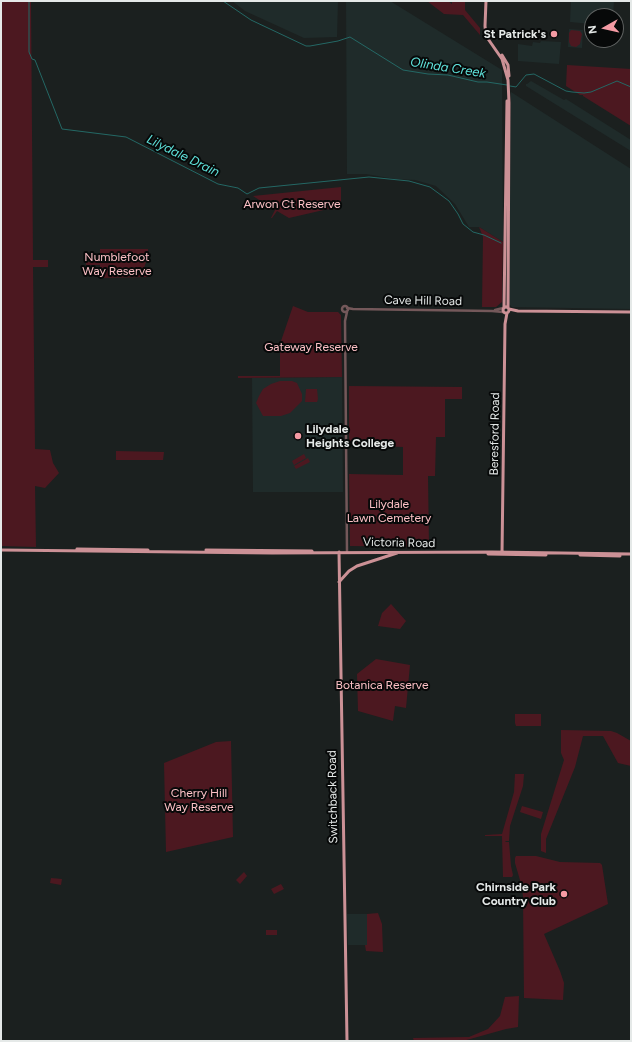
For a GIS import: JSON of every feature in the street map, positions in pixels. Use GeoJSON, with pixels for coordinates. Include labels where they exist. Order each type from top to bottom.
{"type":"FeatureCollection","features":[{"type":"Feature","properties":{"kind":"main road","name":"Beresford Road"},"geometry":{"type":"LineString","coordinates":[[486,1],[485,33],[488,40],[505,63],[509,73],[503,553]]}},
{"type":"Feature","properties":{"kind":"main road","name":"Cave Hill Road"},"geometry":{"type":"LineString","coordinates":[[506,311],[631,312]]}},
{"type":"Feature","properties":{"kind":"main road","name":"Victoria Road"},"geometry":{"type":"LineString","coordinates":[[1,550],[631,555]]}},
{"type":"Feature","properties":{"kind":"main road","name":"Switchback Road"},"geometry":{"type":"LineString","coordinates":[[339,552],[347,1041]]}},
{"type":"Feature","properties":{"kind":"main road"},"geometry":{"type":"LineString","coordinates":[[339,582],[354,567],[400,552]]}},
{"type":"Feature","properties":{"kind":"street","name":"Cave Hill Road"},"geometry":{"type":"LineString","coordinates":[[347,552],[346,310],[506,311]]}},
{"type":"Feature","properties":{"kind":"shaded area"},"geometry":{"type":"Polygon","coordinates":[[[232,1],[338,1],[337,37],[304,38],[245,11],[232,1]]]}},
{"type":"Feature","properties":{"kind":"shaded area"},"geometry":{"type":"Polygon","coordinates":[[[346,1],[390,1],[502,70],[503,242],[479,227],[469,227],[455,204],[436,186],[415,180],[395,179],[366,174],[347,174],[346,1]]]}},
{"type":"Feature","properties":{"kind":"shaded area"},"geometry":{"type":"Polygon","coordinates":[[[571,1],[614,1],[614,8],[584,8],[584,23],[570,22],[571,1]]]}},
{"type":"Feature","properties":{"kind":"shaded area"},"geometry":{"type":"Polygon","coordinates":[[[569,29],[583,30],[582,48],[568,47],[569,29]]]}},
{"type":"Feature","properties":{"kind":"shaded area"},"geometry":{"type":"Polygon","coordinates":[[[541,41],[561,42],[559,64],[518,61],[518,44],[532,46],[533,42],[540,43],[541,41]]]}},
{"type":"Feature","properties":{"kind":"shaded area"},"geometry":{"type":"Polygon","coordinates":[[[531,81],[564,100],[566,99],[631,140],[631,151],[526,86],[526,84],[531,81]]]}},
{"type":"Feature","properties":{"kind":"shaded area"},"geometry":{"type":"Polygon","coordinates":[[[511,92],[631,169],[631,309],[512,307],[509,304],[511,92]]]}},
{"type":"Feature","properties":{"kind":"shaded area","name":"Lilydale Heights College"},"geometry":{"type":"Polygon","coordinates":[[[342,377],[343,492],[253,492],[252,378],[342,377]]]}},
{"type":"Feature","properties":{"kind":"shaded area"},"geometry":{"type":"Polygon","coordinates":[[[347,914],[367,914],[367,945],[348,945],[347,914]]]}},
{"type":"Feature","properties":{"kind":"green space"},"geometry":{"type":"Polygon","coordinates":[[[1,1],[31,1],[33,260],[48,260],[48,267],[33,267],[35,449],[50,450],[53,463],[59,473],[45,488],[35,486],[36,547],[1,546],[1,1]]]}},
{"type":"Feature","properties":{"kind":"green space"},"geometry":{"type":"Polygon","coordinates":[[[427,1],[448,1],[452,4],[452,1],[465,1],[465,10],[480,28],[480,35],[463,15],[444,14],[427,1]]]}},
{"type":"Feature","properties":{"kind":"green space"},"geometry":{"type":"Polygon","coordinates":[[[571,30],[580,31],[582,34],[580,44],[576,47],[571,46],[569,42],[569,33],[571,30]]]}},
{"type":"Feature","properties":{"kind":"green space"},"geometry":{"type":"Polygon","coordinates":[[[567,65],[631,69],[631,126],[583,95],[580,95],[566,86],[567,65]]]}},
{"type":"Feature","properties":{"kind":"green space","name":"Arwon Ct Reserve"},"geometry":{"type":"Polygon","coordinates":[[[341,187],[341,206],[289,218],[277,211],[271,218],[275,210],[253,196],[341,187]]]}},
{"type":"Feature","properties":{"kind":"green space"},"geometry":{"type":"Polygon","coordinates":[[[479,227],[503,242],[502,302],[496,307],[482,307],[483,237],[479,227]]]}},
{"type":"Feature","properties":{"kind":"green space","name":"Numblefoot Way Reserve"},"geometry":{"type":"Polygon","coordinates":[[[100,249],[148,249],[148,256],[144,268],[148,277],[100,278],[100,265],[86,265],[86,262],[100,262],[100,249]]]}},
{"type":"Feature","properties":{"kind":"green space","name":"Gateway Reserve"},"geometry":{"type":"Polygon","coordinates":[[[293,306],[308,312],[338,312],[341,315],[342,377],[238,378],[238,376],[280,376],[280,344],[293,306]]]}},
{"type":"Feature","properties":{"kind":"green space"},"geometry":{"type":"Polygon","coordinates":[[[280,381],[292,381],[297,383],[302,394],[302,401],[290,413],[281,416],[263,416],[256,403],[259,396],[263,389],[280,381]]]}},
{"type":"Feature","properties":{"kind":"green space","name":"Lilydale Lawn Cemetery"},"geometry":{"type":"Polygon","coordinates":[[[349,386],[462,387],[462,399],[445,399],[445,437],[436,437],[435,476],[428,476],[429,547],[350,546],[349,474],[403,475],[403,447],[349,445],[349,386]]]}},
{"type":"Feature","properties":{"kind":"green space"},"geometry":{"type":"Polygon","coordinates":[[[306,389],[317,389],[317,402],[305,402],[306,389]]]}},
{"type":"Feature","properties":{"kind":"green space"},"geometry":{"type":"Polygon","coordinates":[[[116,451],[164,452],[163,460],[116,460],[116,451]]]}},
{"type":"Feature","properties":{"kind":"green space"},"geometry":{"type":"Polygon","coordinates":[[[304,454],[306,458],[294,465],[292,461],[304,454]]]}},
{"type":"Feature","properties":{"kind":"green space"},"geometry":{"type":"Polygon","coordinates":[[[308,458],[310,462],[296,469],[294,466],[308,458]]]}},
{"type":"Feature","properties":{"kind":"green space"},"geometry":{"type":"Polygon","coordinates":[[[391,604],[406,621],[400,629],[378,626],[382,613],[391,604]]]}},
{"type":"Feature","properties":{"kind":"green space","name":"Botanica Reserve"},"geometry":{"type":"Polygon","coordinates":[[[376,659],[410,665],[406,708],[395,706],[393,721],[358,711],[357,674],[376,659]]]}},
{"type":"Feature","properties":{"kind":"green space"},"geometry":{"type":"Polygon","coordinates":[[[515,714],[541,714],[541,726],[516,726],[515,714]]]}},
{"type":"Feature","properties":{"kind":"green space"},"geometry":{"type":"Polygon","coordinates":[[[561,730],[611,731],[617,733],[631,741],[631,766],[618,763],[603,736],[583,736],[575,767],[546,839],[546,853],[541,851],[541,834],[564,760],[561,753],[561,730]]]}},
{"type":"Feature","properties":{"kind":"green space","name":"Cherry Hill Way Reserve"},"geometry":{"type":"Polygon","coordinates":[[[231,741],[233,837],[166,852],[164,763],[216,742],[231,741]]]}},
{"type":"Feature","properties":{"kind":"green space"},"geometry":{"type":"Polygon","coordinates":[[[515,774],[524,774],[523,786],[510,826],[509,841],[505,841],[509,842],[513,875],[512,877],[503,877],[502,836],[485,835],[502,834],[514,792],[515,774]]]}},
{"type":"Feature","properties":{"kind":"green space"},"geometry":{"type":"Polygon","coordinates":[[[522,806],[543,812],[541,819],[520,812],[522,806]]]}},
{"type":"Feature","properties":{"kind":"green space","name":"Chirnside Park Country Club"},"geometry":{"type":"Polygon","coordinates":[[[516,856],[536,856],[560,862],[600,863],[602,865],[608,904],[544,934],[564,983],[563,1000],[524,998],[523,897],[522,887],[515,863],[516,856]]]}},
{"type":"Feature","properties":{"kind":"green space"},"geometry":{"type":"Polygon","coordinates":[[[244,872],[247,876],[240,884],[236,880],[244,872]]]}},
{"type":"Feature","properties":{"kind":"green space"},"geometry":{"type":"Polygon","coordinates":[[[51,878],[62,879],[61,885],[50,883],[51,878]]]}},
{"type":"Feature","properties":{"kind":"green space"},"geometry":{"type":"Polygon","coordinates":[[[281,884],[284,889],[274,894],[271,889],[281,884]]]}},
{"type":"Feature","properties":{"kind":"green space"},"geometry":{"type":"Polygon","coordinates":[[[378,913],[382,924],[383,952],[366,951],[367,914],[378,913]]]}},
{"type":"Feature","properties":{"kind":"green space"},"geometry":{"type":"Polygon","coordinates":[[[266,930],[277,930],[277,935],[266,935],[266,930]]]}},
{"type":"Feature","properties":{"kind":"green space"},"geometry":{"type":"Polygon","coordinates":[[[519,996],[518,1027],[463,1041],[414,1041],[413,1038],[469,1037],[488,1029],[500,1016],[505,997],[519,996]]]}},
{"type":"Feature","properties":{"kind":"waterway","name":"Lilydale Drain"},"geometry":{"type":"LineString","coordinates":[[29,1],[29,52],[32,59],[35,60],[62,129],[126,137],[218,184],[238,188],[247,194],[259,188],[369,177],[409,181],[430,187],[449,201],[463,224],[473,232],[484,235],[501,243]]}},
{"type":"Feature","properties":{"kind":"waterway","name":"Olinda Creek"},"geometry":{"type":"LineString","coordinates":[[223,1],[251,20],[306,46],[338,41],[350,37],[403,70],[428,74],[448,75],[478,82],[507,85]]}},
{"type":"Feature","properties":{"kind":"waterway","name":"Olinda Creek"},"geometry":{"type":"LineString","coordinates":[[510,86],[516,87],[526,75],[534,74],[566,91],[572,92],[591,92],[617,81],[631,87]]}},
{"type":"Feature","properties":{"kind":"place","name":"St Patrick's"},"geometry":{"type":"Point","coordinates":[554,34]}},
{"type":"Feature","properties":{"kind":"place","name":"Lilydale Heights College"},"geometry":{"type":"Point","coordinates":[298,436]}},
{"type":"Feature","properties":{"kind":"place","name":"Chirnside Park Country Club"},"geometry":{"type":"Point","coordinates":[564,894]}}]}
